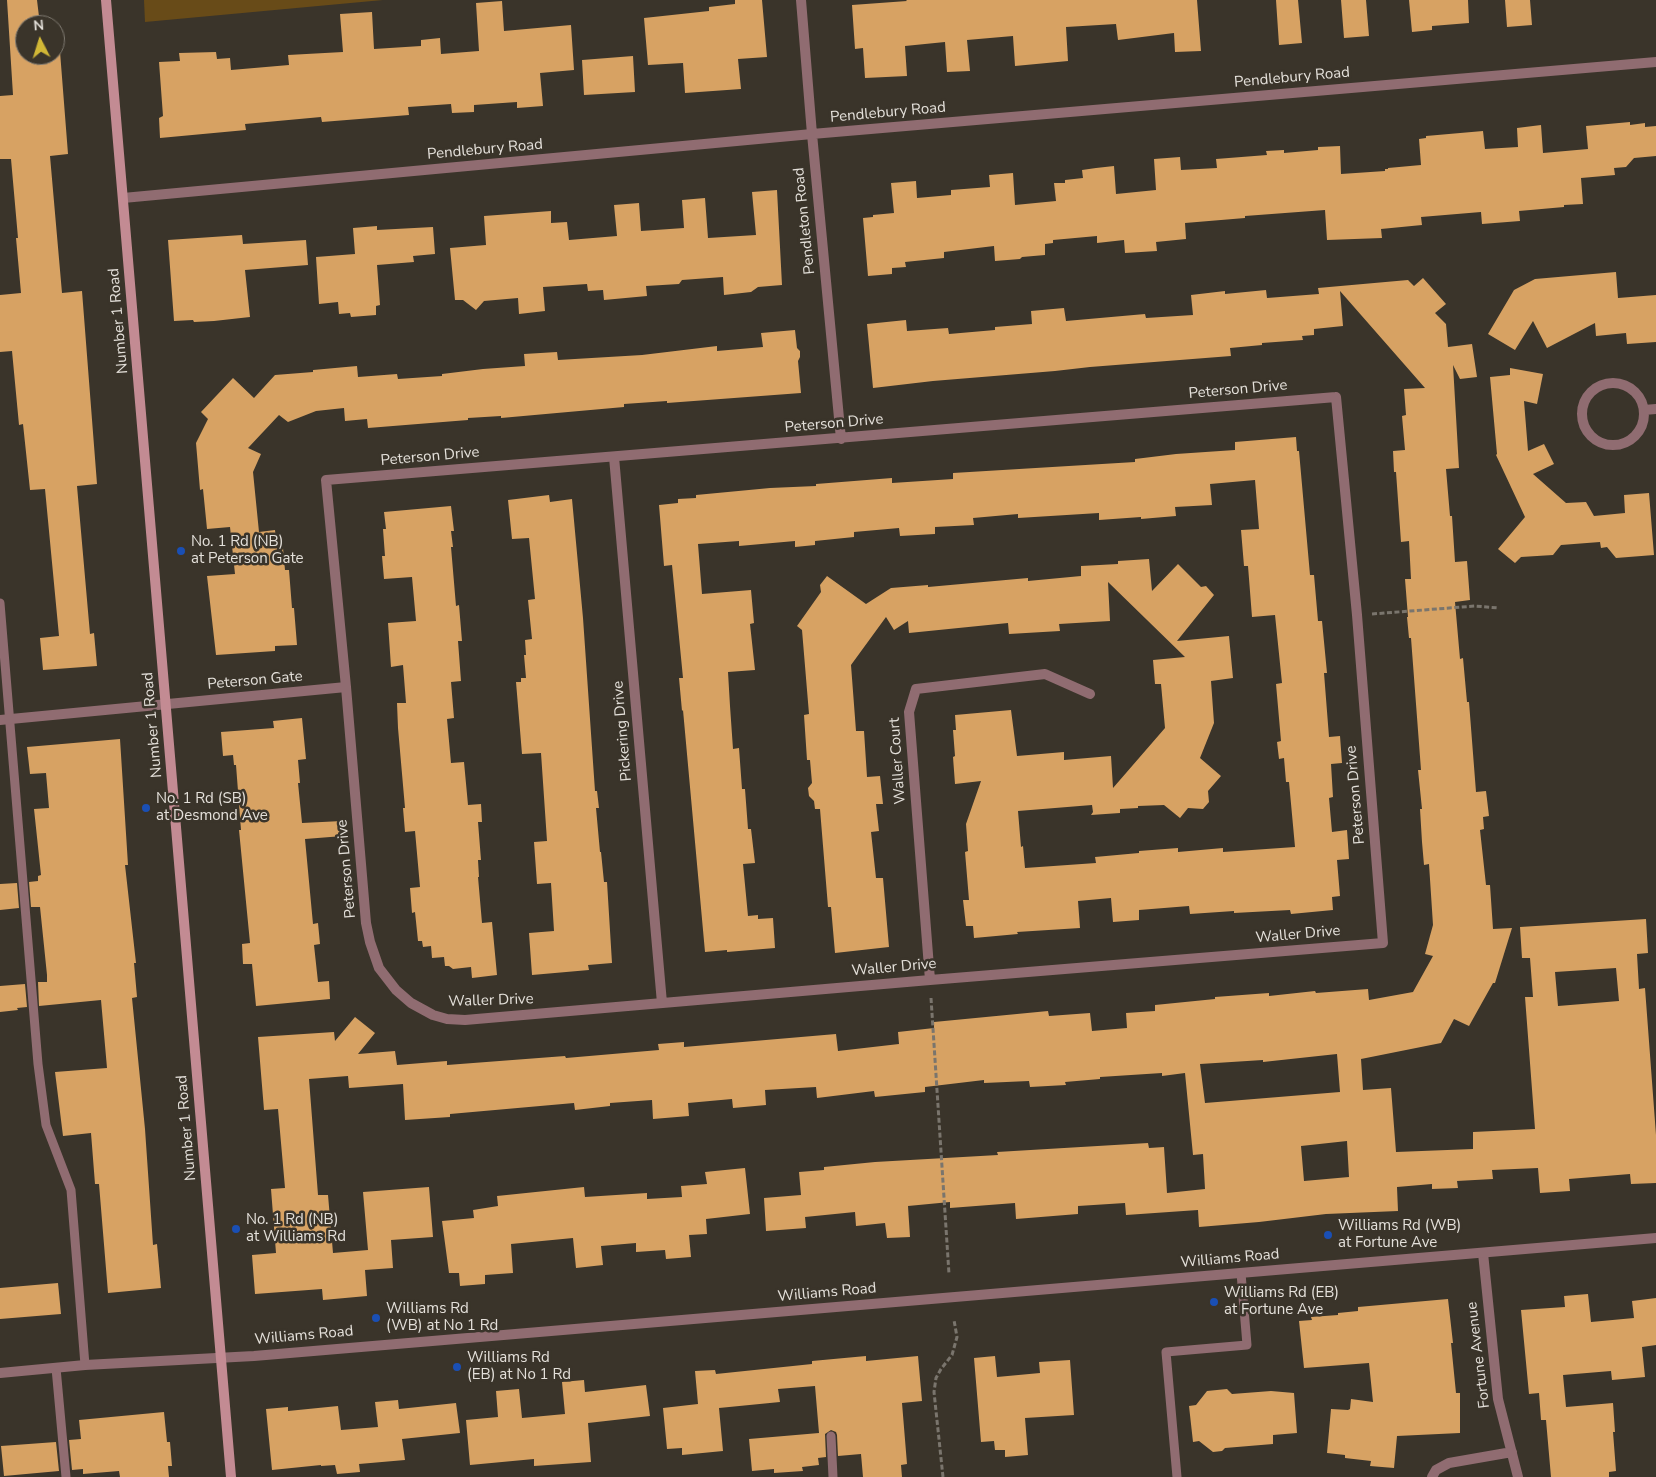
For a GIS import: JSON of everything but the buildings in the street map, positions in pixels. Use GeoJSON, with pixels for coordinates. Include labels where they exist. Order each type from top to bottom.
{"type":"FeatureCollection","features":[{"type":"Feature","properties":{"kind":"main road","name":"Number 1 Road"},"geometry":{"type":"LineString","coordinates":[[106,0],[231,1477]]}},
{"type":"Feature","properties":{"kind":"street","name":"Pendleton Road"},"geometry":{"type":"LineString","coordinates":[[801,0],[812,134],[842,439]]}},
{"type":"Feature","properties":{"kind":"street","name":"Pendlebury Road"},"geometry":{"type":"LineString","coordinates":[[123,198],[812,134],[1656,62]]}},
{"type":"Feature","properties":{"kind":"street"},"geometry":{"type":"LineString","coordinates":[[1606,383],[1617,383],[1627,386],[1641,400],[1644,410],[1639,430],[1624,442],[1604,443],[1595,439],[1583,423],[1584,403],[1589,394],[1597,387],[1606,383]]}},
{"type":"Feature","properties":{"kind":"street","name":"Peterson Drive"},"geometry":{"type":"LineString","coordinates":[[411,1003],[396,990],[379,968],[366,923],[326,480],[1336,397],[1357,615],[1383,943]]}},
{"type":"Feature","properties":{"kind":"street"},"geometry":{"type":"LineString","coordinates":[[1644,410],[1656,409]]}},
{"type":"Feature","properties":{"kind":"street","name":"Pickering Drive"},"geometry":{"type":"LineString","coordinates":[[614,457],[662,1003]]}},
{"type":"Feature","properties":{"kind":"street","name":"Waller Court"},"geometry":{"type":"LineString","coordinates":[[930,980],[909,712],[916,689],[1045,674],[1090,694]]}},
{"type":"Feature","properties":{"kind":"street","name":"Peterson Gate"},"geometry":{"type":"LineString","coordinates":[[5,719],[346,687]]}},
{"type":"Feature","properties":{"kind":"street","name":"Waller Drive"},"geometry":{"type":"LineString","coordinates":[[411,1003],[433,1015],[447,1019],[465,1020],[1383,943]]}},
{"type":"Feature","properties":{"kind":"street","name":"Williams Road"},"geometry":{"type":"LineString","coordinates":[[0,1373],[85,1365],[254,1356],[1656,1238]]}},
{"type":"Feature","properties":{"kind":"street","name":"Fortune Avenue"},"geometry":{"type":"LineString","coordinates":[[1483,1253],[1498,1399],[1518,1477]]}},
{"type":"Feature","properties":{"kind":"street"},"geometry":{"type":"LineString","coordinates":[[1432,1477],[1436,1470],[1449,1463],[1512,1452]]}},
{"type":"Feature","properties":{"kind":"lane"},"geometry":{"type":"LineString","coordinates":[[0,603],[5,719],[38,1064],[46,1125],[71,1190],[85,1365]]}},
{"type":"Feature","properties":{"kind":"lane"},"geometry":{"type":"LineString","coordinates":[[1177,1477],[1166,1352],[1247,1345],[1241,1273]]}},
{"type":"Feature","properties":{"kind":"lane"},"geometry":{"type":"LineString","coordinates":[[56,1368],[66,1477]]}},
{"type":"Feature","properties":{"kind":"lane"},"geometry":{"type":"LineString","coordinates":[[831,1436],[833,1477]]}},
{"type":"Feature","properties":{"kind":"path"},"geometry":{"type":"LineString","coordinates":[[1357,615],[1476,606],[1498,608]]}},
{"type":"Feature","properties":{"kind":"path"},"geometry":{"type":"LineString","coordinates":[[931,998],[950,1274]]}},
{"type":"Feature","properties":{"kind":"path"},"geometry":{"type":"LineString","coordinates":[[943,1477],[934,1392],[936,1378],[941,1368],[952,1355],[957,1337],[954,1320]]}},
{"type":"Feature","properties":{"kind":"shaded area"},"geometry":{"type":"Polygon","coordinates":[[[144,0],[383,0],[145,22],[144,0]]]}},
{"type":"Feature","properties":{"kind":"place","name":"No. 1 Rd (NB) at Peterson Gate"},"geometry":{"type":"Point","coordinates":[181,551]}},
{"type":"Feature","properties":{"kind":"place","name":"No. 1 Rd (SB) at Desmond Ave"},"geometry":{"type":"Point","coordinates":[146,808]}},
{"type":"Feature","properties":{"kind":"place","name":"No. 1 Rd (NB) at Williams Rd"},"geometry":{"type":"Point","coordinates":[236,1229]}},
{"type":"Feature","properties":{"kind":"place","name":"Williams Rd (WB) at Fortune Ave"},"geometry":{"type":"Point","coordinates":[1328,1235]}},
{"type":"Feature","properties":{"kind":"place","name":"Williams Rd (EB) at Fortune Ave"},"geometry":{"type":"Point","coordinates":[1214,1302]}},
{"type":"Feature","properties":{"kind":"place","name":"Williams Rd (WB) at No 1 Rd"},"geometry":{"type":"Point","coordinates":[376,1318]}},
{"type":"Feature","properties":{"kind":"place","name":"Williams Rd (EB) at No 1 Rd"},"geometry":{"type":"Point","coordinates":[457,1367]}}]}
